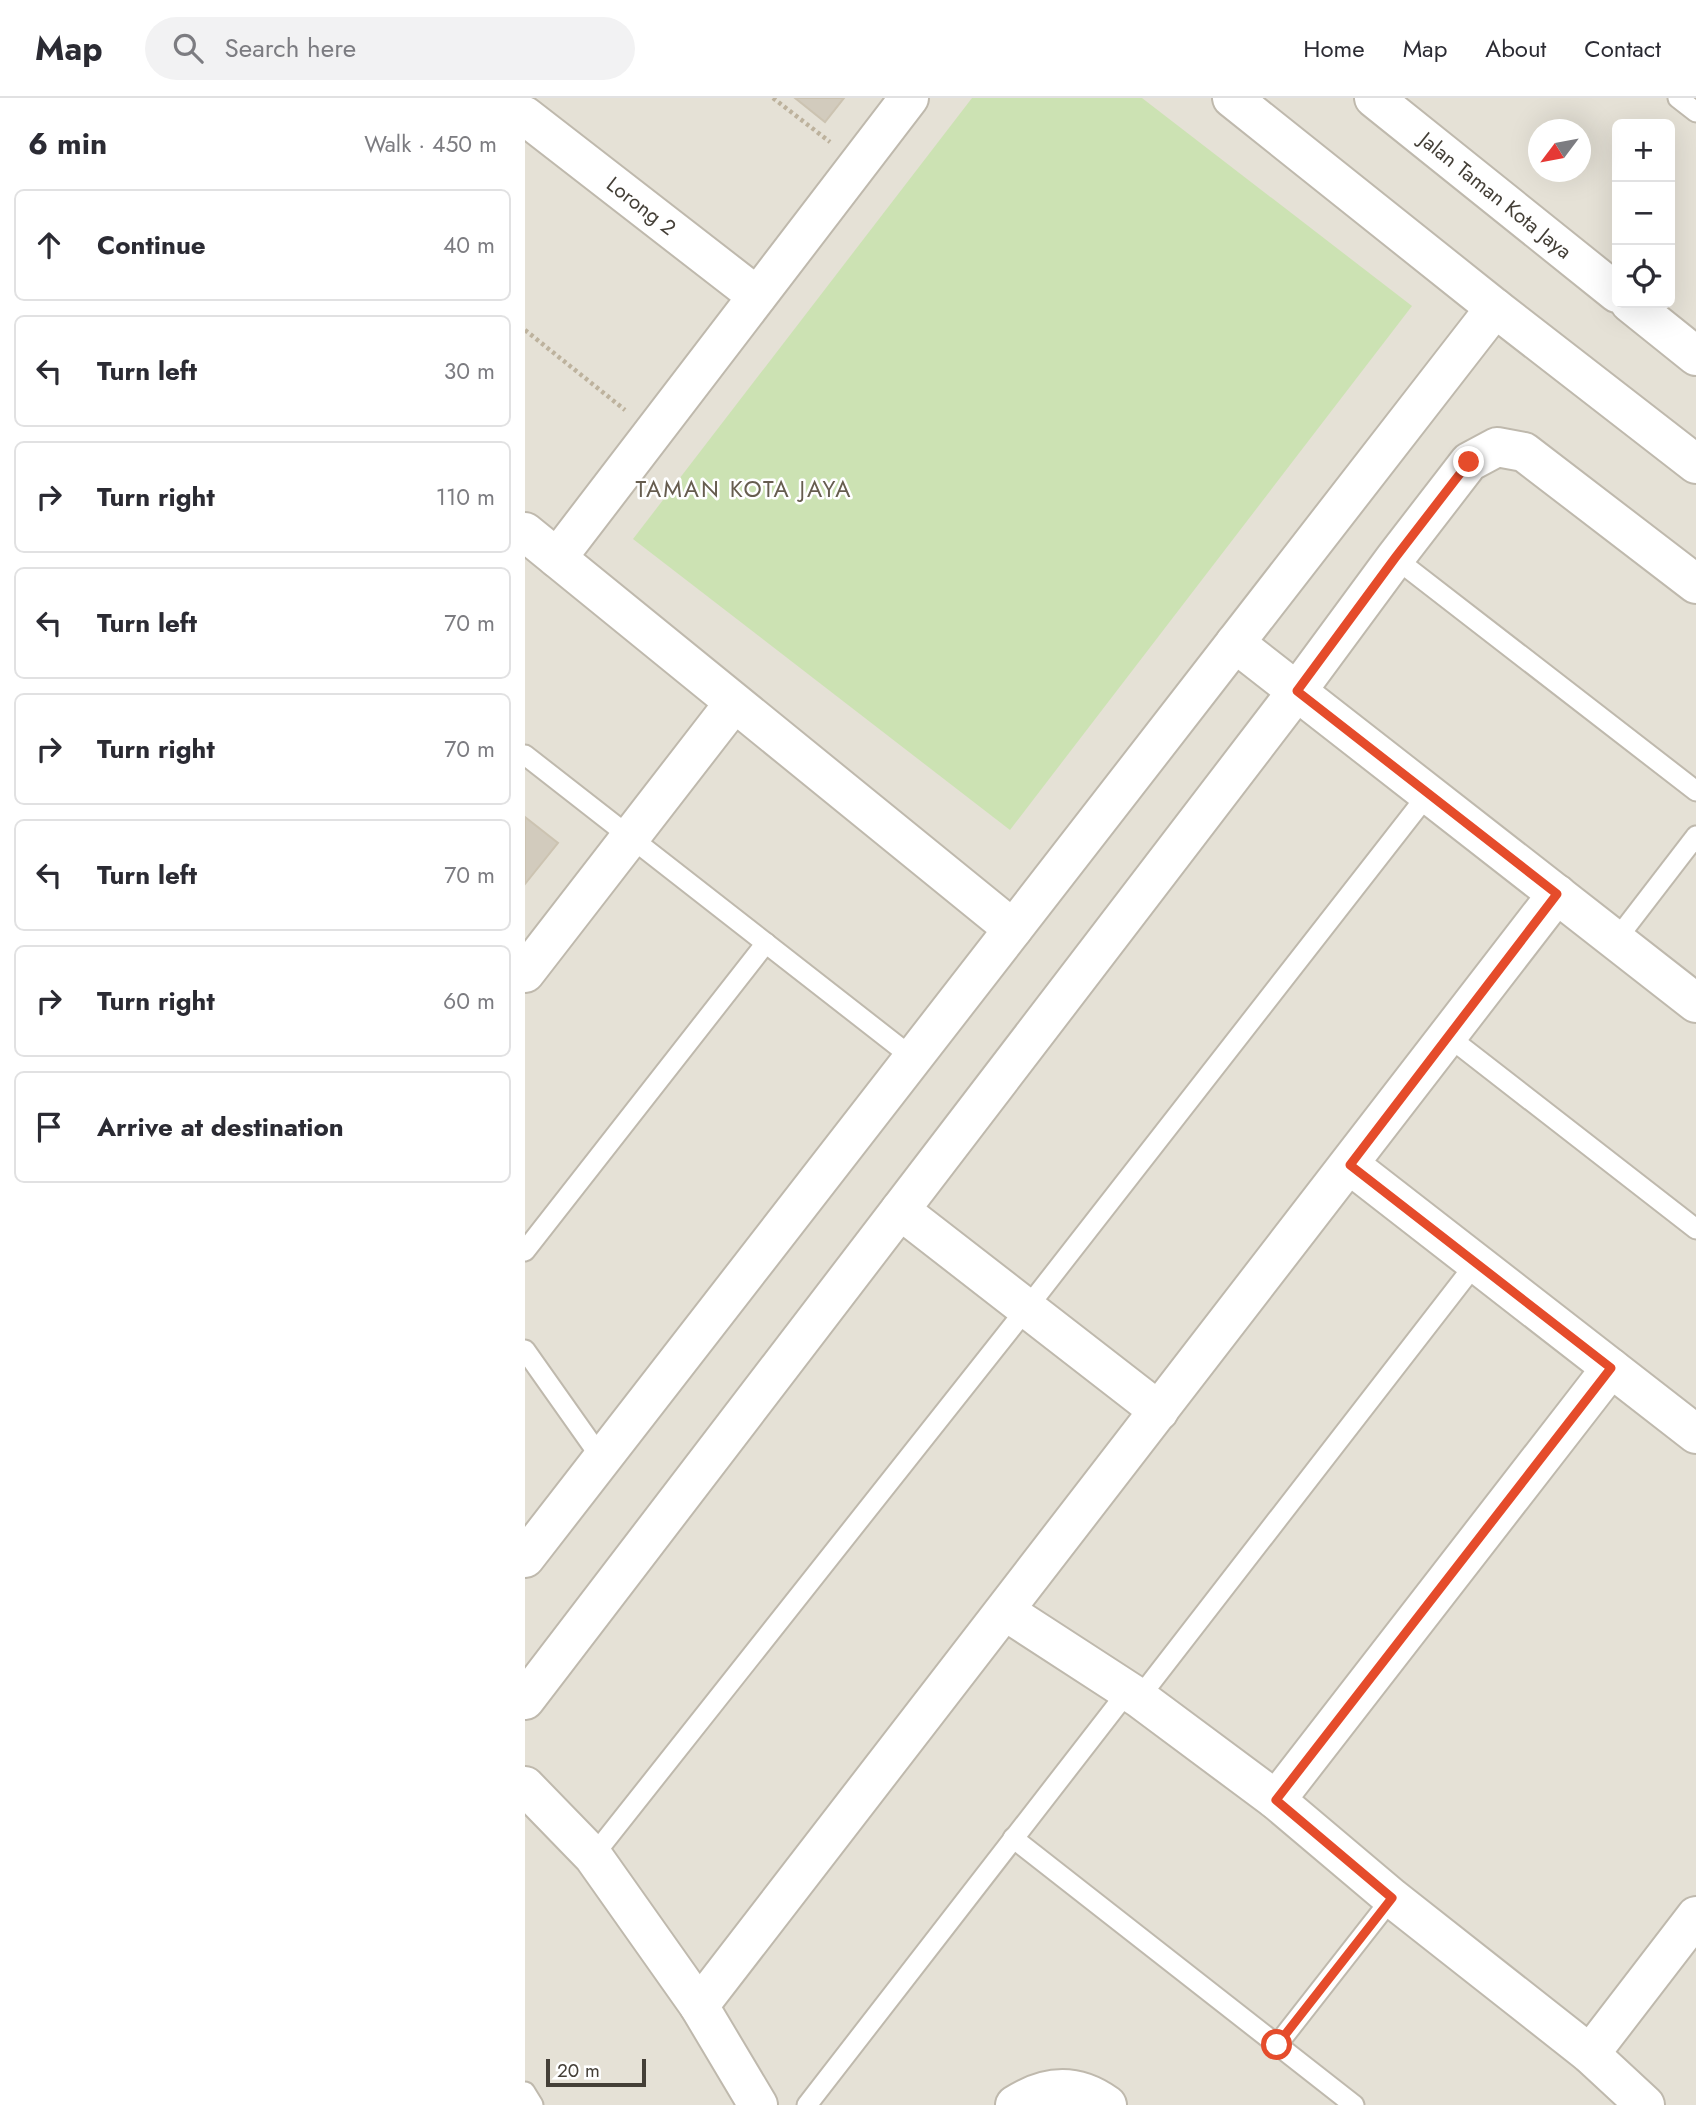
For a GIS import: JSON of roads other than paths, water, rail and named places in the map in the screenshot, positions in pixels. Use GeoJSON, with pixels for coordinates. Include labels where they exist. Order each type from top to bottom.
{"type":"FeatureCollection","features":[{"type":"Feature","properties":{"kind":"street"},"geometry":{"type":"LineString","coordinates":[[557,558],[909,98]]}},
{"type":"Feature","properties":{"kind":"street"},"geometry":{"type":"LineString","coordinates":[[1232,98],[1696,464]]}},
{"type":"Feature","properties":{"kind":"street","name":"Jalan Taman Kota Jaya"},"geometry":{"type":"LineString","coordinates":[[1374,98],[1612,289]]}},
{"type":"Feature","properties":{"kind":"street","name":"Lorong 2"},"geometry":{"type":"LineString","coordinates":[[525,116],[757,296]]}},
{"type":"Feature","properties":{"kind":"street"},"geometry":{"type":"LineString","coordinates":[[525,1558],[1495,308]]}},
{"type":"Feature","properties":{"kind":"street"},"geometry":{"type":"LineString","coordinates":[[1636,308],[1696,356]]}},
{"type":"Feature","properties":{"kind":"street"},"geometry":{"type":"LineString","coordinates":[[525,1700],[1469,462],[1497,447],[1524,453],[1696,584]]}},
{"type":"Feature","properties":{"kind":"street"},"geometry":{"type":"LineString","coordinates":[[525,533],[1013,929]]}},
{"type":"Feature","properties":{"kind":"street"},"geometry":{"type":"LineString","coordinates":[[1235,643],[1696,1003]]}},
{"type":"Feature","properties":{"kind":"street"},"geometry":{"type":"LineString","coordinates":[[525,973],[734,703]]}},
{"type":"Feature","properties":{"kind":"street"},"geometry":{"type":"LineString","coordinates":[[699,2006],[1557,894]]}},
{"type":"Feature","properties":{"kind":"street"},"geometry":{"type":"LineString","coordinates":[[1350,1165],[1696,1434]]}},
{"type":"Feature","properties":{"kind":"street"},"geometry":{"type":"LineString","coordinates":[[900,1210],[1159,1411]]}},
{"type":"Feature","properties":{"kind":"street"},"geometry":{"type":"LineString","coordinates":[[1276,1800],[1611,1368]]}},
{"type":"Feature","properties":{"kind":"street"},"geometry":{"type":"LineString","coordinates":[[1005,1611],[1133,1694],[1276,1800],[1392,1898],[1590,2054],[1645,2105]]}},
{"type":"Feature","properties":{"kind":"street"},"geometry":{"type":"LineString","coordinates":[[525,1786],[593,1856],[699,2006],[758,2105]]}},
{"type":"Feature","properties":{"kind":"street"},"geometry":{"type":"LineString","coordinates":[[1590,2054],[1696,1916]]}},
{"type":"Feature","properties":{"kind":"street"},"geometry":{"type":"LineString","coordinates":[[1015,2105],[1036,2092],[1068,2088],[1107,2105]]}},
{"type":"Feature","properties":{"kind":"lane"},"geometry":{"type":"LineString","coordinates":[[1678,98],[1696,112]]}},
{"type":"Feature","properties":{"kind":"lane"},"geometry":{"type":"LineString","coordinates":[[1395,558],[1696,791]]}},
{"type":"Feature","properties":{"kind":"lane"},"geometry":{"type":"LineString","coordinates":[[525,755],[913,1058]]}},
{"type":"Feature","properties":{"kind":"lane"},"geometry":{"type":"LineString","coordinates":[[593,1856],[1429,794]]}},
{"type":"Feature","properties":{"kind":"lane"},"geometry":{"type":"LineString","coordinates":[[1616,940],[1696,836]]}},
{"type":"Feature","properties":{"kind":"lane"},"geometry":{"type":"LineString","coordinates":[[525,1251],[766,943]]}},
{"type":"Feature","properties":{"kind":"lane"},"geometry":{"type":"LineString","coordinates":[[1449,1037],[1696,1229]]}},
{"type":"Feature","properties":{"kind":"lane"},"geometry":{"type":"LineString","coordinates":[[807,2105],[1013,1838],[1133,1694],[1476,1263]]}},
{"type":"Feature","properties":{"kind":"lane"},"geometry":{"type":"LineString","coordinates":[[525,1350],[602,1459]]}},
{"type":"Feature","properties":{"kind":"lane"},"geometry":{"type":"LineString","coordinates":[[1013,1838],[1353,2105]]}},
{"type":"Feature","properties":{"kind":"lane"},"geometry":{"type":"LineString","coordinates":[[1277,2045],[1392,1898]]}},
{"type":"Feature","properties":{"kind":"lane"},"geometry":{"type":"LineString","coordinates":[[525,2092],[533,2105]]}},
{"type":"Feature","properties":{"kind":"district","name":"TAMAN KOTA JAYA"},"geometry":{"type":"Point","coordinates":[744,489]}}]}
